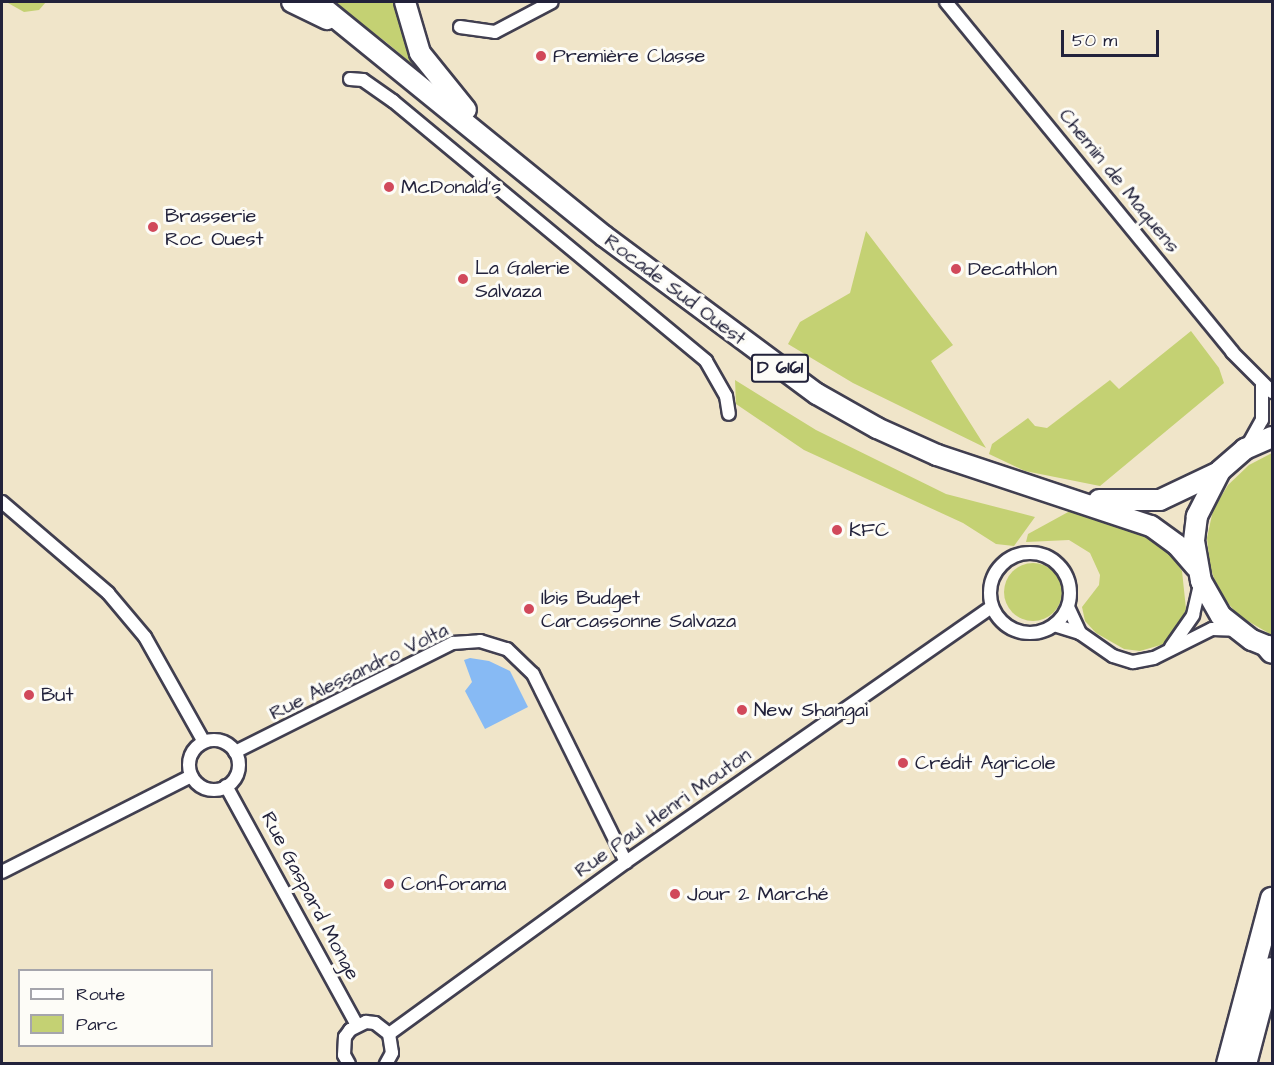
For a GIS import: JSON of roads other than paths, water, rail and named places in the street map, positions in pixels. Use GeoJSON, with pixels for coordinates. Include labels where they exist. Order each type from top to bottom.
{"type":"FeatureCollection","features":[{"type":"Feature","properties":{"kind":"highway"},"geometry":{"type":"LineString","coordinates":[[1228,1064],[1272,899]]}},
{"type":"Feature","properties":{"kind":"highway"},"geometry":{"type":"LineString","coordinates":[[1245,1064],[1272,958]]}},
{"type":"Feature","properties":{"kind":"main road"},"geometry":{"type":"LineString","coordinates":[[292,2],[357,34]]}},
{"type":"Feature","properties":{"kind":"main road","name":"Rocade Sud Ouest"},"geometry":{"type":"LineString","coordinates":[[316,2],[521,165],[604,236],[817,394],[876,428],[937,455],[1008,482],[1079,499],[1151,526],[1177,545],[1199,574],[1221,616],[1236,630]]}},
{"type":"Feature","properties":{"kind":"main road"},"geometry":{"type":"LineString","coordinates":[[405,2],[420,53],[457,101],[521,165]]}},
{"type":"Feature","properties":{"kind":"main road"},"geometry":{"type":"LineString","coordinates":[[1199,574],[1197,516],[1220,471],[1245,449],[1272,437]]}},
{"type":"Feature","properties":{"kind":"main road","name":"Rocade Sud Ouest"},"geometry":{"type":"LineString","coordinates":[[1079,499],[1160,500],[1220,471]]}},
{"type":"Feature","properties":{"kind":"main road"},"geometry":{"type":"LineString","coordinates":[[1236,630],[1271,649]]}},
{"type":"Feature","properties":{"kind":"street"},"geometry":{"type":"LineString","coordinates":[[460,27],[495,32],[552,2]]}},
{"type":"Feature","properties":{"kind":"street","name":"Chemin de Maquens"},"geometry":{"type":"LineString","coordinates":[[946,2],[1249,371],[1267,388],[1262,420],[1245,449]]}},
{"type":"Feature","properties":{"kind":"street"},"geometry":{"type":"LineString","coordinates":[[350,79],[363,80],[393,101],[706,361],[726,396],[729,414]]}},
{"type":"Feature","properties":{"kind":"street"},"geometry":{"type":"LineString","coordinates":[[2,502],[108,593],[145,637],[204,742]]}},
{"type":"Feature","properties":{"kind":"street"},"geometry":{"type":"LineString","coordinates":[[1054,625],[1068,607],[1070,593],[1063,570],[1045,555],[1034,553],[1010,558],[997,570],[990,585],[995,612],[1012,629],[1026,633],[1054,625],[1080,633],[1113,656],[1133,662],[1168,652],[1212,629],[1236,630]]}},
{"type":"Feature","properties":{"kind":"street"},"geometry":{"type":"LineString","coordinates":[[1168,652],[1193,615],[1199,574]]}},
{"type":"Feature","properties":{"kind":"street"},"geometry":{"type":"LineString","coordinates":[[1068,607],[1080,633]]}},
{"type":"Feature","properties":{"kind":"street","name":"Rue Paul Henri Mouton"},"geometry":{"type":"LineString","coordinates":[[389,1034],[626,862],[964,630],[995,612]]}},
{"type":"Feature","properties":{"kind":"street","name":"Rue Alessandro Volta"},"geometry":{"type":"LineString","coordinates":[[235,752],[453,644],[480,641],[507,649],[533,674],[626,862]]}},
{"type":"Feature","properties":{"kind":"street"},"geometry":{"type":"LineString","coordinates":[[222,741],[235,752],[238,771],[226,786],[206,789],[191,776],[190,756],[204,742],[222,741]]}},
{"type":"Feature","properties":{"kind":"street"},"geometry":{"type":"LineString","coordinates":[[2,872],[191,776]]}},
{"type":"Feature","properties":{"kind":"street","name":"Rue Gaspard Monge"},"geometry":{"type":"LineString","coordinates":[[226,786],[357,1024]]}},
{"type":"Feature","properties":{"kind":"street"},"geometry":{"type":"LineString","coordinates":[[348,1063],[344,1055],[345,1037],[357,1024],[375,1023],[389,1034],[392,1053],[386,1064]]}},
{"type":"Feature","properties":{"kind":"water"},"geometry":{"type":"Polygon","coordinates":[[[470,658],[489,661],[510,671],[528,707],[485,729],[465,691],[472,682],[464,660],[470,658]]]}},
{"type":"Feature","properties":{"kind":"place","name":"Première Classe"},"geometry":{"type":"Point","coordinates":[541,56]}},
{"type":"Feature","properties":{"kind":"place","name":"McDonald's"},"geometry":{"type":"Point","coordinates":[389,187]}},
{"type":"Feature","properties":{"kind":"place","name":"Brasserie Roc Ouest"},"geometry":{"type":"Point","coordinates":[153,227]}},
{"type":"Feature","properties":{"kind":"place","name":"Decathlon"},"geometry":{"type":"Point","coordinates":[956,269]}},
{"type":"Feature","properties":{"kind":"place","name":"La Galerie Salvaza"},"geometry":{"type":"Point","coordinates":[463,279]}},
{"type":"Feature","properties":{"kind":"place","name":"KFC"},"geometry":{"type":"Point","coordinates":[837,530]}},
{"type":"Feature","properties":{"kind":"place","name":"Ibis Budget Carcassonne Salvaza"},"geometry":{"type":"Point","coordinates":[529,609]}},
{"type":"Feature","properties":{"kind":"place","name":"But"},"geometry":{"type":"Point","coordinates":[29,695]}},
{"type":"Feature","properties":{"kind":"place","name":"New Shangai"},"geometry":{"type":"Point","coordinates":[742,710]}},
{"type":"Feature","properties":{"kind":"place","name":"Crédit Agricole"},"geometry":{"type":"Point","coordinates":[903,763]}},
{"type":"Feature","properties":{"kind":"place","name":"Conforama"},"geometry":{"type":"Point","coordinates":[389,884]}},
{"type":"Feature","properties":{"kind":"place","name":"Jour 2 Marché"},"geometry":{"type":"Point","coordinates":[675,894]}}]}
